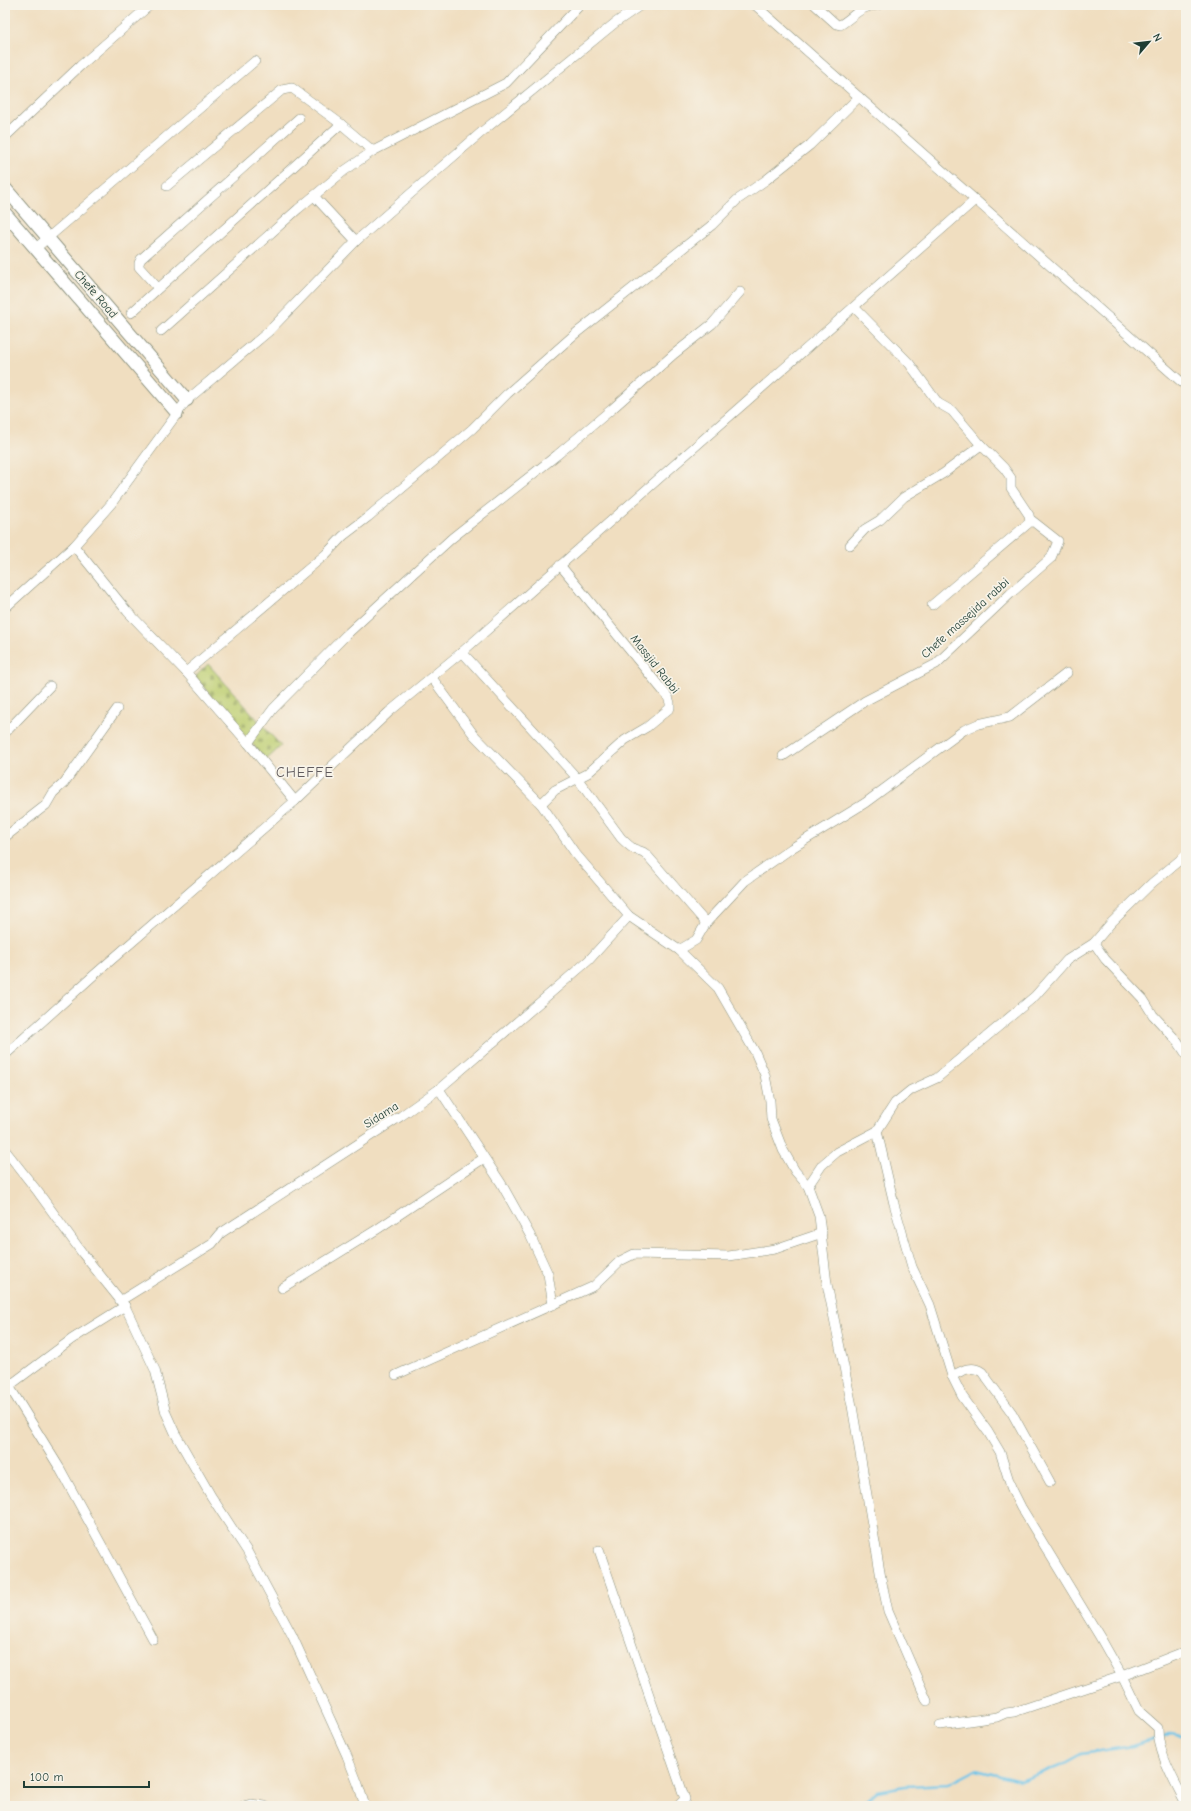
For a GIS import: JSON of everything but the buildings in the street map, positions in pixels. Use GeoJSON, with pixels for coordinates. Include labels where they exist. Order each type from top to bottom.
{"type":"FeatureCollection","features":[{"type":"Feature","properties":{"kind":"street"},"geometry":{"type":"LineString","coordinates":[[5,137],[80,66],[150,5]]}},
{"type":"Feature","properties":{"kind":"street"},"geometry":{"type":"LineString","coordinates":[[161,331],[344,171],[373,151],[506,83],[580,5]]}},
{"type":"Feature","properties":{"kind":"street"},"geometry":{"type":"LineString","coordinates":[[5,608],[74,546],[111,504],[186,400],[268,332],[356,241],[484,130],[615,23],[641,5]]}},
{"type":"Feature","properties":{"kind":"street"},"geometry":{"type":"LineString","coordinates":[[755,5],[1186,386]]}},
{"type":"Feature","properties":{"kind":"street"},"geometry":{"type":"LineString","coordinates":[[815,5],[836,24],[840,24],[868,5],[878,5]]}},
{"type":"Feature","properties":{"kind":"street"},"geometry":{"type":"LineString","coordinates":[[36,248],[255,62]]}},
{"type":"Feature","properties":{"kind":"street"},"geometry":{"type":"LineString","coordinates":[[167,186],[282,90],[292,88],[341,124],[373,151]]}},
{"type":"Feature","properties":{"kind":"street"},"geometry":{"type":"LineString","coordinates":[[186,672],[326,554],[343,536],[368,517],[472,429],[506,394],[575,334],[712,225],[736,200],[766,180],[810,145],[859,97]]}},
{"type":"Feature","properties":{"kind":"street"},"geometry":{"type":"LineString","coordinates":[[158,288],[139,267],[138,263],[141,259],[299,118]]}},
{"type":"Feature","properties":{"kind":"street"},"geometry":{"type":"LineString","coordinates":[[130,313],[341,124]]}},
{"type":"Feature","properties":{"kind":"street","name":"Chefe Road"},"geometry":{"type":"LineString","coordinates":[[5,188],[186,400]]}},
{"type":"Feature","properties":{"kind":"street"},"geometry":{"type":"LineString","coordinates":[[314,196],[356,241]]}},
{"type":"Feature","properties":{"kind":"street"},"geometry":{"type":"LineString","coordinates":[[5,1055],[94,975],[295,801],[389,712],[462,652],[975,200]]}},
{"type":"Feature","properties":{"kind":"street","name":"Chefe Road"},"geometry":{"type":"LineString","coordinates":[[5,212],[177,413]]}},
{"type":"Feature","properties":{"kind":"street"},"geometry":{"type":"LineString","coordinates":[[248,743],[273,709],[346,635],[413,573],[452,538],[557,455],[674,354],[712,324],[740,292]]}},
{"type":"Feature","properties":{"kind":"street"},"geometry":{"type":"LineString","coordinates":[[854,307],[909,363],[938,403],[952,411],[981,445],[1004,468],[1011,478],[1010,488],[1029,515],[1030,522],[932,605]]}},
{"type":"Feature","properties":{"kind":"street"},"geometry":{"type":"LineString","coordinates":[[850,545],[865,529],[880,520],[904,497],[944,473],[981,445]]}},
{"type":"Feature","properties":{"kind":"street","name":"Chefe massejida rabbi"},"geometry":{"type":"LineString","coordinates":[[783,756],[865,701],[936,664],[1010,594],[1051,558],[1058,541],[1030,519]]}},
{"type":"Feature","properties":{"kind":"street"},"geometry":{"type":"LineString","coordinates":[[74,546],[127,611],[186,672],[248,743],[295,801]]}},
{"type":"Feature","properties":{"kind":"street","name":"Massjid Rabbi"},"geometry":{"type":"LineString","coordinates":[[540,804],[554,790],[588,773],[625,740],[647,727],[670,708],[668,697],[560,565]]}},
{"type":"Feature","properties":{"kind":"street"},"geometry":{"type":"LineString","coordinates":[[462,652],[577,778],[621,838],[635,850],[642,850],[706,923]]}},
{"type":"Feature","properties":{"kind":"street"},"geometry":{"type":"LineString","coordinates":[[679,950],[696,940],[706,923],[745,881],[792,848],[865,803],[964,730],[978,724],[1010,717],[1067,673]]}},
{"type":"Feature","properties":{"kind":"street"},"geometry":{"type":"LineString","coordinates":[[432,678],[474,735],[540,804],[575,853],[629,916],[679,950],[718,988],[755,1052],[765,1075],[770,1101],[771,1119],[783,1150],[795,1171],[808,1186],[819,1216],[827,1284],[853,1412],[888,1611],[927,1701]]}},
{"type":"Feature","properties":{"kind":"street"},"geometry":{"type":"LineString","coordinates":[[5,733],[50,686]]}},
{"type":"Feature","properties":{"kind":"street"},"geometry":{"type":"LineString","coordinates":[[5,837],[46,804],[53,793],[64,783],[117,709]]}},
{"type":"Feature","properties":{"kind":"street"},"geometry":{"type":"LineString","coordinates":[[808,1186],[822,1165],[837,1152],[877,1131],[895,1103],[911,1090],[937,1078],[1035,996],[1067,960],[1094,943],[1111,923],[1152,883],[1186,855]]}},
{"type":"Feature","properties":{"kind":"street","name":"Sidama"},"geometry":{"type":"LineString","coordinates":[[7,1387],[122,1303],[212,1244],[221,1232],[401,1116],[439,1089],[589,960],[629,916]]}},
{"type":"Feature","properties":{"kind":"street"},"geometry":{"type":"LineString","coordinates":[[1094,943],[1104,959],[1143,999],[1153,1015],[1178,1042],[1186,1054]]}},
{"type":"Feature","properties":{"kind":"street"},"geometry":{"type":"LineString","coordinates":[[439,1089],[505,1189],[530,1235],[548,1274],[552,1305]]}},
{"type":"Feature","properties":{"kind":"street"},"geometry":{"type":"LineString","coordinates":[[877,1131],[894,1204],[912,1267],[930,1305],[952,1376],[962,1396],[988,1432],[1000,1452],[1011,1487],[1021,1507],[1122,1676],[1139,1712],[1158,1728],[1162,1755],[1186,1804]]}},
{"type":"Feature","properties":{"kind":"street"},"geometry":{"type":"LineString","coordinates":[[5,1150],[122,1303],[156,1370],[166,1413],[175,1433],[211,1496],[246,1550],[292,1635],[347,1756],[365,1806]]}},
{"type":"Feature","properties":{"kind":"street"},"geometry":{"type":"LineString","coordinates":[[282,1288],[376,1230],[484,1158]]}},
{"type":"Feature","properties":{"kind":"street"},"geometry":{"type":"LineString","coordinates":[[396,1375],[594,1286],[620,1261],[634,1254],[730,1256],[775,1249],[822,1233]]}},
{"type":"Feature","properties":{"kind":"street"},"geometry":{"type":"LineString","coordinates":[[952,1376],[968,1368],[976,1368],[982,1372],[1012,1413],[1050,1482]]}},
{"type":"Feature","properties":{"kind":"street"},"geometry":{"type":"LineString","coordinates":[[7,1387],[59,1467],[153,1639]]}},
{"type":"Feature","properties":{"kind":"street"},"geometry":{"type":"LineString","coordinates":[[599,1550],[685,1799],[678,1806]]}},
{"type":"Feature","properties":{"kind":"street"},"geometry":{"type":"LineString","coordinates":[[940,1725],[997,1717],[1006,1713],[1014,1712],[1122,1676],[1186,1651]]}},
{"type":"Feature","properties":{"kind":"street"},"geometry":{"type":"LineString","coordinates":[[243,1806],[251,1804],[266,1806]]}},
{"type":"Feature","properties":{"kind":"green space"},"geometry":{"type":"Polygon","coordinates":[[[208,664],[281,746],[266,760],[195,677],[208,664]]]}},
{"type":"Feature","properties":{"kind":"waterway"},"geometry":{"type":"LineString","coordinates":[[1161,1738],[1172,1734],[1186,1737]]}},
{"type":"Feature","properties":{"kind":"waterway"},"geometry":{"type":"LineString","coordinates":[[859,1806],[877,1791],[905,1786],[949,1784],[976,1770],[1021,1781],[1061,1765],[1081,1754],[1133,1746],[1157,1739]]}},
{"type":"Feature","properties":{"kind":"district","name":"CHEFFE"},"geometry":{"type":"Point","coordinates":[305,772]}}]}
